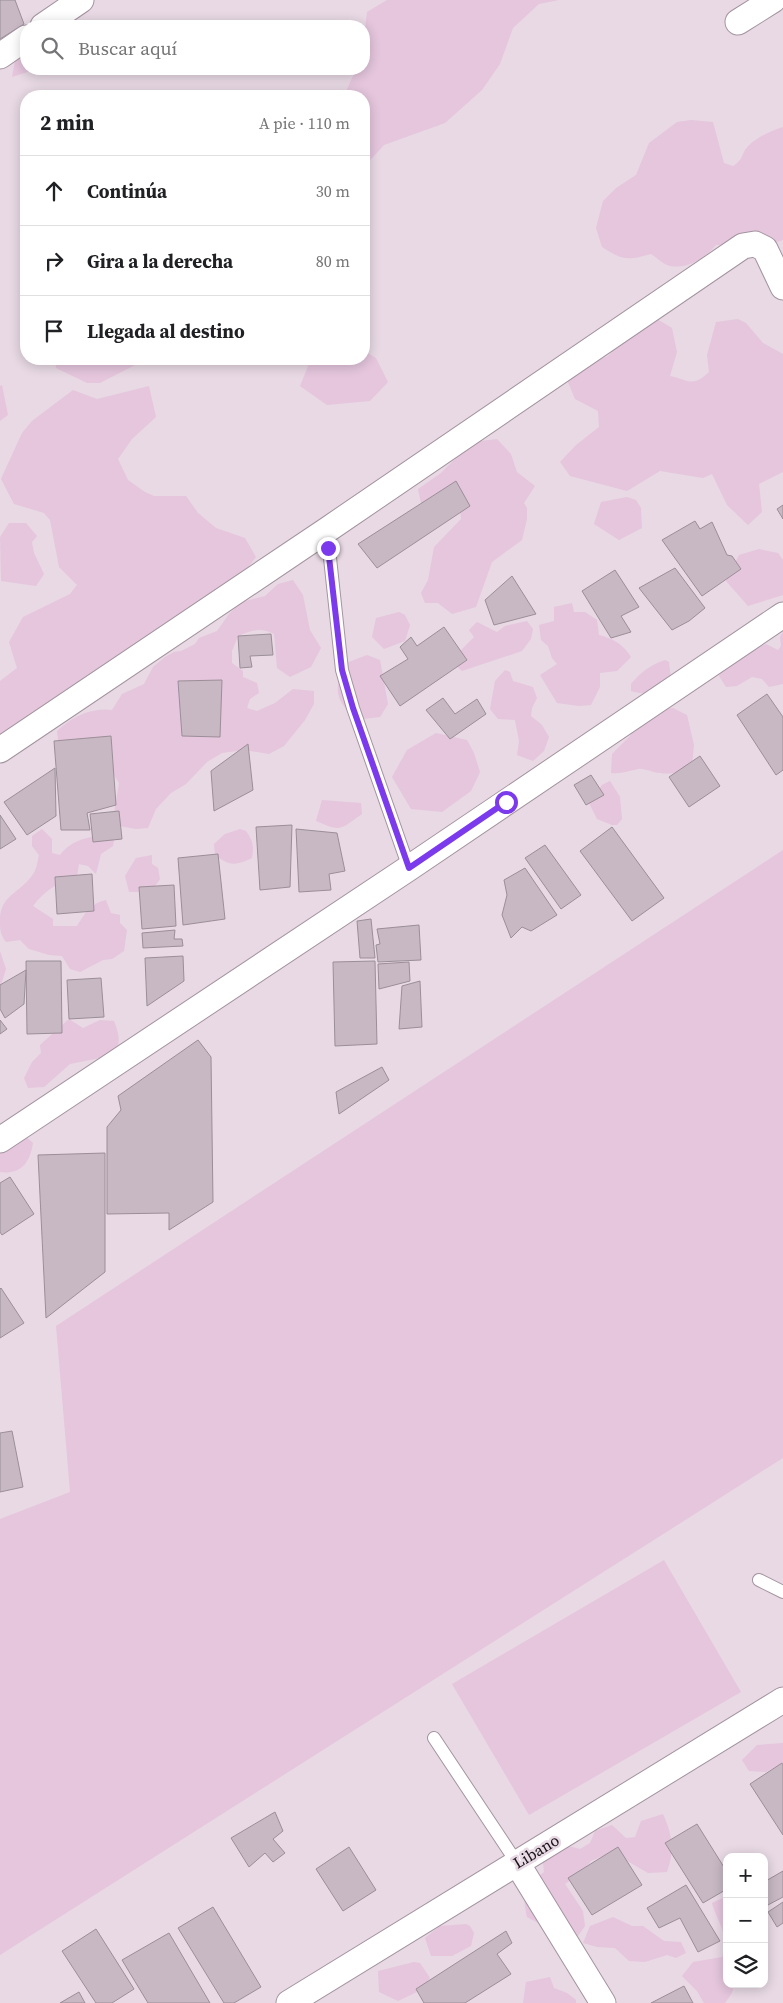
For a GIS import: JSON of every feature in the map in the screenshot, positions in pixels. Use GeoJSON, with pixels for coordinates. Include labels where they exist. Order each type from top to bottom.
{"type":"FeatureCollection","features":[{"type":"Feature","properties":{"kind":"street"},"geometry":{"type":"LineString","coordinates":[[52,20],[81,0]]}},
{"type":"Feature","properties":{"kind":"street"},"geometry":{"type":"LineString","coordinates":[[738,22],[773,0]]}},
{"type":"Feature","properties":{"kind":"street"},"geometry":{"type":"LineString","coordinates":[[0,56],[20,42]]}},
{"type":"Feature","properties":{"kind":"street"},"geometry":{"type":"LineString","coordinates":[[0,750],[327,530],[743,246],[755,244],[765,249],[783,287]]}},
{"type":"Feature","properties":{"kind":"street"},"geometry":{"type":"LineString","coordinates":[[0,1140],[409,868],[783,615]]}},
{"type":"Feature","properties":{"kind":"street","name":"Libano"},"geometry":{"type":"LineString","coordinates":[[289,2003],[783,1700]]}},
{"type":"Feature","properties":{"kind":"street"},"geometry":{"type":"LineString","coordinates":[[517,1863],[603,2003]]}},
{"type":"Feature","properties":{"kind":"lane"},"geometry":{"type":"LineString","coordinates":[[327,530],[342,670],[353,708],[409,868]]}},
{"type":"Feature","properties":{"kind":"lane"},"geometry":{"type":"LineString","coordinates":[[759,1580],[783,1592]]}},
{"type":"Feature","properties":{"kind":"lane"},"geometry":{"type":"LineString","coordinates":[[434,1738],[517,1863]]}},
{"type":"Feature","properties":{"kind":"shaded area"},"geometry":{"type":"Polygon","coordinates":[[[387,0],[559,0],[539,4],[513,28],[500,64],[482,90],[445,123],[384,145],[370,160],[370,90],[347,90],[353,75],[370,75],[370,20],[366,20],[367,12],[387,0]]]}},
{"type":"Feature","properties":{"kind":"shaded area"},"geometry":{"type":"Polygon","coordinates":[[[20,55],[20,74],[12,77],[15,60],[20,55]]]}},
{"type":"Feature","properties":{"kind":"shaded area"},"geometry":{"type":"Polygon","coordinates":[[[691,120],[713,122],[724,163],[733,166],[739,161],[752,142],[767,133],[783,127],[783,240],[771,244],[716,245],[701,259],[681,266],[667,265],[651,254],[636,258],[620,257],[602,247],[596,228],[603,201],[616,188],[636,175],[649,143],[677,122],[691,120]]]}},
{"type":"Feature","properties":{"kind":"shaded area"},"geometry":{"type":"Polygon","coordinates":[[[657,319],[672,328],[677,352],[670,376],[686,381],[698,380],[709,372],[707,355],[716,322],[738,319],[746,323],[763,343],[783,354],[783,472],[759,484],[762,512],[748,525],[727,505],[712,474],[703,478],[660,471],[627,491],[570,476],[560,462],[576,445],[599,427],[598,411],[575,399],[565,375],[608,356],[620,343],[657,319]]]}},
{"type":"Feature","properties":{"kind":"shaded area"},"geometry":{"type":"Polygon","coordinates":[[[370,354],[376,358],[388,382],[370,401],[327,405],[300,386],[309,365],[370,365],[370,354]]]}},
{"type":"Feature","properties":{"kind":"shaded area"},"geometry":{"type":"Polygon","coordinates":[[[56,365],[135,365],[100,383],[87,383],[56,368],[56,365]]]}},
{"type":"Feature","properties":{"kind":"shaded area"},"geometry":{"type":"Polygon","coordinates":[[[2,385],[8,415],[0,421],[0,386],[2,385]]]}},
{"type":"Feature","properties":{"kind":"shaded area"},"geometry":{"type":"Polygon","coordinates":[[[149,386],[156,417],[132,439],[118,459],[128,480],[154,496],[186,496],[198,513],[216,528],[245,538],[256,557],[239,579],[0,751],[0,681],[17,668],[9,642],[23,617],[70,594],[77,585],[59,567],[50,520],[44,513],[14,504],[1,479],[22,433],[32,421],[73,390],[97,399],[149,386]]]}},
{"type":"Feature","properties":{"kind":"shaded area"},"geometry":{"type":"Polygon","coordinates":[[[497,439],[511,454],[517,472],[535,486],[524,503],[527,508],[527,519],[522,540],[492,562],[476,607],[452,614],[438,603],[425,603],[421,593],[428,580],[434,547],[461,519],[460,507],[423,512],[418,489],[441,473],[472,442],[497,439]]]}},
{"type":"Feature","properties":{"kind":"shaded area"},"geometry":{"type":"Polygon","coordinates":[[[627,497],[636,500],[641,508],[642,528],[619,540],[594,524],[601,502],[627,497]]]}},
{"type":"Feature","properties":{"kind":"shaded area"},"geometry":{"type":"Polygon","coordinates":[[[9,523],[26,523],[37,536],[32,542],[34,553],[44,574],[36,586],[1,581],[0,537],[9,523]]]}},
{"type":"Feature","properties":{"kind":"shaded area"},"geometry":{"type":"Polygon","coordinates":[[[759,549],[778,553],[783,560],[783,595],[748,606],[726,581],[739,555],[759,549]]]}},
{"type":"Feature","properties":{"kind":"shaded area"},"geometry":{"type":"Polygon","coordinates":[[[293,580],[303,595],[310,630],[321,648],[311,667],[290,677],[277,668],[274,634],[261,630],[238,636],[232,651],[232,663],[243,671],[243,677],[257,683],[259,693],[250,699],[247,708],[257,711],[275,703],[293,689],[314,691],[314,704],[305,720],[284,746],[269,754],[244,750],[222,753],[207,762],[186,784],[171,793],[156,809],[148,828],[136,829],[114,825],[119,783],[111,770],[59,747],[57,731],[69,721],[82,714],[104,709],[112,710],[122,694],[144,684],[153,667],[165,657],[195,644],[199,638],[217,631],[229,614],[241,602],[265,596],[278,584],[293,580]]]}},
{"type":"Feature","properties":{"kind":"shaded area"},"geometry":{"type":"Polygon","coordinates":[[[572,603],[574,612],[585,612],[597,620],[599,635],[618,643],[631,657],[617,671],[600,673],[600,687],[591,705],[579,706],[557,703],[540,675],[557,664],[552,658],[548,646],[541,640],[539,625],[554,621],[554,607],[572,603]]]}},
{"type":"Feature","properties":{"kind":"shaded area"},"geometry":{"type":"Polygon","coordinates":[[[399,612],[405,615],[410,625],[405,641],[384,649],[372,637],[376,618],[399,612]]]}},
{"type":"Feature","properties":{"kind":"shaded area"},"geometry":{"type":"Polygon","coordinates":[[[527,621],[533,629],[531,639],[522,651],[462,671],[452,662],[474,637],[469,630],[477,622],[497,632],[505,626],[527,621]]]}},
{"type":"Feature","properties":{"kind":"shaded area"},"geometry":{"type":"Polygon","coordinates":[[[783,632],[783,684],[769,687],[762,679],[752,677],[737,686],[726,687],[719,676],[723,664],[766,644],[778,650],[781,646],[780,637],[783,632]]]}},
{"type":"Feature","properties":{"kind":"shaded area"},"geometry":{"type":"Polygon","coordinates":[[[367,655],[380,660],[388,704],[380,717],[355,720],[340,699],[338,693],[339,680],[346,663],[367,655]]]}},
{"type":"Feature","properties":{"kind":"shaded area"},"geometry":{"type":"Polygon","coordinates":[[[665,660],[669,662],[671,679],[648,693],[631,691],[631,684],[638,676],[646,669],[665,660]]]}},
{"type":"Feature","properties":{"kind":"shaded area"},"geometry":{"type":"Polygon","coordinates":[[[505,670],[510,672],[513,681],[533,687],[537,698],[532,708],[531,716],[542,725],[549,737],[544,751],[533,761],[517,755],[519,741],[515,720],[498,719],[490,709],[495,681],[505,670]]]}},
{"type":"Feature","properties":{"kind":"shaded area"},"geometry":{"type":"Polygon","coordinates":[[[673,708],[687,715],[694,745],[692,765],[674,773],[659,773],[640,769],[622,773],[611,773],[612,754],[630,736],[636,721],[653,710],[673,708]]]}},
{"type":"Feature","properties":{"kind":"shaded area"},"geometry":{"type":"Polygon","coordinates":[[[436,733],[467,740],[474,753],[480,772],[471,791],[442,812],[411,809],[392,777],[407,750],[436,733]]]}},
{"type":"Feature","properties":{"kind":"shaded area"},"geometry":{"type":"Polygon","coordinates":[[[610,781],[620,797],[622,819],[617,825],[597,819],[589,803],[602,785],[610,781]]]}},
{"type":"Feature","properties":{"kind":"shaded area"},"geometry":{"type":"Polygon","coordinates":[[[322,800],[361,803],[362,814],[340,828],[331,827],[316,821],[322,800]]]}},
{"type":"Feature","properties":{"kind":"shaded area"},"geometry":{"type":"Polygon","coordinates":[[[42,829],[52,839],[52,853],[60,855],[65,849],[78,841],[99,836],[115,835],[113,846],[101,854],[96,874],[88,866],[79,864],[77,876],[53,887],[33,906],[53,919],[53,926],[77,926],[92,906],[106,900],[111,913],[120,915],[120,923],[127,930],[124,951],[112,959],[103,960],[80,972],[70,969],[62,956],[49,955],[29,949],[20,940],[6,942],[1,932],[0,920],[3,905],[36,869],[39,855],[32,846],[32,836],[42,829]]]}},
{"type":"Feature","properties":{"kind":"shaded area"},"geometry":{"type":"Polygon","coordinates":[[[240,829],[246,831],[252,841],[252,858],[232,864],[215,855],[214,844],[225,834],[240,829]]]}},
{"type":"Feature","properties":{"kind":"shaded area"},"geometry":{"type":"Polygon","coordinates":[[[783,850],[783,1458],[0,1955],[0,1519],[70,1492],[56,1326],[783,850]]]}},
{"type":"Feature","properties":{"kind":"shaded area"},"geometry":{"type":"Polygon","coordinates":[[[152,855],[152,864],[158,868],[160,879],[151,892],[129,892],[125,876],[136,858],[152,855]]]}},
{"type":"Feature","properties":{"kind":"shaded area"},"geometry":{"type":"Polygon","coordinates":[[[0,951],[6,969],[0,988],[0,951]]]}},
{"type":"Feature","properties":{"kind":"shaded area"},"geometry":{"type":"Polygon","coordinates":[[[69,1019],[83,1028],[100,1020],[114,1021],[119,1038],[115,1055],[70,1064],[44,1087],[28,1088],[24,1078],[32,1062],[41,1053],[40,1045],[69,1019]]]}},
{"type":"Feature","properties":{"kind":"shaded area"},"geometry":{"type":"Polygon","coordinates":[[[25,1136],[33,1143],[27,1161],[19,1169],[0,1172],[0,1144],[25,1136]]]}},
{"type":"Feature","properties":{"kind":"shaded area"},"geometry":{"type":"Polygon","coordinates":[[[664,1560],[741,1692],[529,1815],[452,1684],[664,1560]]]}},
{"type":"Feature","properties":{"kind":"shaded area"},"geometry":{"type":"Polygon","coordinates":[[[783,1743],[783,1763],[766,1772],[749,1771],[742,1760],[757,1745],[783,1743]]]}},
{"type":"Feature","properties":{"kind":"shaded area"},"geometry":{"type":"Polygon","coordinates":[[[663,1814],[669,1829],[672,1850],[667,1872],[648,1873],[612,1852],[591,1861],[581,1873],[565,1884],[583,1911],[585,1926],[575,1940],[547,1935],[540,1924],[527,1917],[526,1891],[544,1872],[543,1863],[555,1850],[563,1847],[580,1849],[590,1843],[595,1831],[612,1825],[626,1838],[635,1837],[641,1821],[663,1814]]]}},
{"type":"Feature","properties":{"kind":"shaded area"},"geometry":{"type":"Polygon","coordinates":[[[723,1898],[723,1932],[714,1911],[712,1903],[723,1898]]]}},
{"type":"Feature","properties":{"kind":"shaded area"},"geometry":{"type":"Polygon","coordinates":[[[613,1917],[632,1926],[643,1926],[664,1941],[681,1942],[686,1953],[676,1958],[667,1955],[645,1962],[629,1961],[615,1948],[597,1947],[583,1943],[590,1926],[613,1917]]]}},
{"type":"Feature","properties":{"kind":"shaded area"},"geometry":{"type":"Polygon","coordinates":[[[466,1924],[470,1926],[474,1933],[471,1946],[452,1956],[431,1956],[425,1938],[440,1926],[466,1924]]]}},
{"type":"Feature","properties":{"kind":"shaded area"},"geometry":{"type":"Polygon","coordinates":[[[723,1953],[723,1988],[733,1988],[732,1993],[725,2003],[704,2003],[697,1991],[682,1976],[693,1962],[722,1957],[723,1953]]]}},
{"type":"Feature","properties":{"kind":"shaded area"},"geometry":{"type":"Polygon","coordinates":[[[414,1962],[420,1963],[430,1978],[421,1990],[398,2001],[379,1992],[378,1971],[414,1962]]]}},
{"type":"Feature","properties":{"kind":"shaded area"},"geometry":{"type":"Polygon","coordinates":[[[550,1977],[554,1988],[567,1993],[576,2000],[576,2003],[523,2003],[526,1982],[550,1977]]]}},
{"type":"Feature","properties":{"kind":"building"},"geometry":{"type":"Polygon","coordinates":[[[0,0],[15,0],[22,20],[20,20],[20,26],[0,39],[0,0]]]}},
{"type":"Feature","properties":{"kind":"building"},"geometry":{"type":"Polygon","coordinates":[[[456,481],[470,506],[377,568],[358,544],[456,481]]]}},
{"type":"Feature","properties":{"kind":"building"},"geometry":{"type":"Polygon","coordinates":[[[783,505],[783,519],[777,509],[783,505]]]}},
{"type":"Feature","properties":{"kind":"building"},"geometry":{"type":"Polygon","coordinates":[[[695,521],[700,529],[712,522],[727,555],[732,556],[741,569],[702,596],[662,540],[695,521]]]}},
{"type":"Feature","properties":{"kind":"building"},"geometry":{"type":"Polygon","coordinates":[[[675,568],[705,608],[689,621],[672,630],[639,588],[675,568]]]}},
{"type":"Feature","properties":{"kind":"building"},"geometry":{"type":"Polygon","coordinates":[[[615,570],[639,607],[621,616],[631,632],[611,638],[582,591],[615,570]]]}},
{"type":"Feature","properties":{"kind":"building"},"geometry":{"type":"Polygon","coordinates":[[[512,576],[536,614],[494,625],[485,600],[512,576]]]}},
{"type":"Feature","properties":{"kind":"building"},"geometry":{"type":"Polygon","coordinates":[[[444,627],[467,660],[400,706],[380,676],[408,659],[400,647],[411,637],[417,646],[444,627]]]}},
{"type":"Feature","properties":{"kind":"building"},"geometry":{"type":"Polygon","coordinates":[[[271,634],[273,655],[250,656],[252,667],[240,668],[238,636],[271,634]]]}},
{"type":"Feature","properties":{"kind":"building"},"geometry":{"type":"Polygon","coordinates":[[[222,680],[220,737],[182,736],[178,681],[222,680]]]}},
{"type":"Feature","properties":{"kind":"building"},"geometry":{"type":"Polygon","coordinates":[[[767,694],[783,717],[783,770],[776,775],[737,715],[767,694]]]}},
{"type":"Feature","properties":{"kind":"building"},"geometry":{"type":"Polygon","coordinates":[[[443,698],[455,714],[477,699],[486,714],[450,739],[426,710],[443,698]]]}},
{"type":"Feature","properties":{"kind":"building"},"geometry":{"type":"Polygon","coordinates":[[[111,736],[116,805],[87,813],[90,830],[61,830],[54,741],[111,736]]]}},
{"type":"Feature","properties":{"kind":"building"},"geometry":{"type":"Polygon","coordinates":[[[248,744],[253,790],[214,811],[211,771],[248,744]]]}},
{"type":"Feature","properties":{"kind":"building"},"geometry":{"type":"Polygon","coordinates":[[[700,756],[720,786],[689,807],[669,777],[700,756]]]}},
{"type":"Feature","properties":{"kind":"building"},"geometry":{"type":"Polygon","coordinates":[[[55,768],[56,816],[27,835],[4,802],[55,768]]]}},
{"type":"Feature","properties":{"kind":"building"},"geometry":{"type":"Polygon","coordinates":[[[591,775],[604,795],[586,805],[574,785],[591,775]]]}},
{"type":"Feature","properties":{"kind":"building"},"geometry":{"type":"Polygon","coordinates":[[[119,811],[122,839],[93,842],[90,814],[119,811]]]}},
{"type":"Feature","properties":{"kind":"building"},"geometry":{"type":"Polygon","coordinates":[[[0,815],[16,839],[0,849],[0,815]]]}},
{"type":"Feature","properties":{"kind":"building"},"geometry":{"type":"Polygon","coordinates":[[[292,825],[290,887],[260,890],[256,827],[292,825]]]}},
{"type":"Feature","properties":{"kind":"building"},"geometry":{"type":"Polygon","coordinates":[[[612,827],[664,898],[632,921],[580,851],[612,827]]]}},
{"type":"Feature","properties":{"kind":"building"},"geometry":{"type":"Polygon","coordinates":[[[296,829],[337,833],[345,871],[329,874],[331,890],[299,892],[296,829]]]}},
{"type":"Feature","properties":{"kind":"building"},"geometry":{"type":"Polygon","coordinates":[[[545,845],[581,895],[561,909],[525,858],[545,845]]]}},
{"type":"Feature","properties":{"kind":"building"},"geometry":{"type":"Polygon","coordinates":[[[218,854],[225,919],[183,925],[178,858],[218,854]]]}},
{"type":"Feature","properties":{"kind":"building"},"geometry":{"type":"Polygon","coordinates":[[[525,868],[557,915],[531,931],[522,927],[511,938],[502,915],[507,895],[504,880],[525,868]]]}},
{"type":"Feature","properties":{"kind":"building"},"geometry":{"type":"Polygon","coordinates":[[[92,874],[94,911],[57,914],[55,877],[92,874]]]}},
{"type":"Feature","properties":{"kind":"building"},"geometry":{"type":"Polygon","coordinates":[[[174,885],[176,926],[142,929],[139,887],[174,885]]]}},
{"type":"Feature","properties":{"kind":"building"},"geometry":{"type":"Polygon","coordinates":[[[371,919],[375,958],[360,958],[357,921],[371,919]]]}},
{"type":"Feature","properties":{"kind":"building"},"geometry":{"type":"Polygon","coordinates":[[[419,925],[421,960],[378,962],[376,945],[380,944],[377,929],[419,925]]]}},
{"type":"Feature","properties":{"kind":"building"},"geometry":{"type":"Polygon","coordinates":[[[175,930],[174,939],[182,939],[183,946],[143,948],[142,933],[175,930]]]}},
{"type":"Feature","properties":{"kind":"building"},"geometry":{"type":"Polygon","coordinates":[[[183,956],[184,981],[147,1006],[145,958],[183,956]]]}},
{"type":"Feature","properties":{"kind":"building"},"geometry":{"type":"Polygon","coordinates":[[[26,961],[61,961],[62,1033],[27,1034],[26,961]]]}},
{"type":"Feature","properties":{"kind":"building"},"geometry":{"type":"Polygon","coordinates":[[[375,961],[377,1044],[335,1046],[333,962],[375,961]]]}},
{"type":"Feature","properties":{"kind":"building"},"geometry":{"type":"Polygon","coordinates":[[[409,962],[410,981],[379,989],[378,964],[409,962]]]}},
{"type":"Feature","properties":{"kind":"building"},"geometry":{"type":"Polygon","coordinates":[[[26,970],[24,1004],[5,1018],[0,1009],[0,985],[26,970]]]}},
{"type":"Feature","properties":{"kind":"building"},"geometry":{"type":"Polygon","coordinates":[[[101,978],[104,1017],[69,1019],[67,980],[101,978]]]}},
{"type":"Feature","properties":{"kind":"building"},"geometry":{"type":"Polygon","coordinates":[[[420,981],[422,1027],[399,1029],[402,986],[420,981]]]}},
{"type":"Feature","properties":{"kind":"building"},"geometry":{"type":"Polygon","coordinates":[[[0,1020],[7,1029],[0,1034],[0,1020]]]}},
{"type":"Feature","properties":{"kind":"building"},"geometry":{"type":"Polygon","coordinates":[[[198,1040],[211,1057],[213,1202],[169,1230],[169,1213],[107,1214],[107,1127],[121,1110],[118,1096],[198,1040]]]}},
{"type":"Feature","properties":{"kind":"building"},"geometry":{"type":"Polygon","coordinates":[[[382,1067],[389,1080],[339,1114],[336,1092],[382,1067]]]}},
{"type":"Feature","properties":{"kind":"building"},"geometry":{"type":"Polygon","coordinates":[[[105,1153],[105,1272],[46,1318],[38,1155],[105,1153]]]}},
{"type":"Feature","properties":{"kind":"building"},"geometry":{"type":"Polygon","coordinates":[[[10,1177],[34,1214],[2,1235],[0,1232],[0,1183],[10,1177]]]}},
{"type":"Feature","properties":{"kind":"building"},"geometry":{"type":"Polygon","coordinates":[[[0,1289],[24,1323],[0,1338],[0,1289]]]}},
{"type":"Feature","properties":{"kind":"building"},"geometry":{"type":"Polygon","coordinates":[[[12,1431],[23,1487],[0,1492],[0,1433],[12,1431]]]}},
{"type":"Feature","properties":{"kind":"building"},"geometry":{"type":"Polygon","coordinates":[[[782,1763],[783,1765],[783,1835],[750,1784],[782,1763]]]}},
{"type":"Feature","properties":{"kind":"building"},"geometry":{"type":"Polygon","coordinates":[[[275,1812],[283,1831],[273,1839],[285,1853],[273,1862],[265,1853],[249,1867],[231,1838],[275,1812]]]}},
{"type":"Feature","properties":{"kind":"building"},"geometry":{"type":"Polygon","coordinates":[[[697,1824],[723,1866],[723,1891],[703,1903],[665,1843],[697,1824]]]}},
{"type":"Feature","properties":{"kind":"building"},"geometry":{"type":"Polygon","coordinates":[[[349,1847],[376,1890],[343,1911],[316,1869],[349,1847]]]}},
{"type":"Feature","properties":{"kind":"building"},"geometry":{"type":"Polygon","coordinates":[[[618,1847],[642,1885],[592,1915],[568,1878],[618,1847]]]}},
{"type":"Feature","properties":{"kind":"building"},"geometry":{"type":"Polygon","coordinates":[[[783,1871],[783,1897],[768,1905],[768,1898],[768,1880],[783,1871]]]}},
{"type":"Feature","properties":{"kind":"building"},"geometry":{"type":"Polygon","coordinates":[[[686,1885],[720,1941],[698,1952],[680,1918],[659,1928],[647,1908],[686,1885]]]}},
{"type":"Feature","properties":{"kind":"building"},"geometry":{"type":"Polygon","coordinates":[[[783,1902],[783,1923],[777,1927],[768,1912],[783,1902]]]}},
{"type":"Feature","properties":{"kind":"building"},"geometry":{"type":"Polygon","coordinates":[[[213,1907],[261,1987],[234,2003],[224,2003],[178,1928],[213,1907]]]}},
{"type":"Feature","properties":{"kind":"building"},"geometry":{"type":"Polygon","coordinates":[[[96,1929],[134,1989],[112,2003],[96,2003],[62,1951],[96,1929]]]}},
{"type":"Feature","properties":{"kind":"building"},"geometry":{"type":"Polygon","coordinates":[[[506,1931],[512,1943],[497,1954],[511,1974],[465,2003],[424,2003],[416,1989],[506,1931]]]}},
{"type":"Feature","properties":{"kind":"building"},"geometry":{"type":"Polygon","coordinates":[[[169,1933],[210,2003],[148,2003],[122,1960],[169,1933]]]}},
{"type":"Feature","properties":{"kind":"building"},"geometry":{"type":"Polygon","coordinates":[[[684,1986],[693,2003],[651,2003],[684,1986]]]}},
{"type":"Feature","properties":{"kind":"building"},"geometry":{"type":"Polygon","coordinates":[[[79,1992],[85,2003],[60,2003],[79,1992]]]}},
{"type":"Feature","properties":{"kind":"route"},"geometry":{"type":"LineString","coordinates":[[328,548],[342,670],[353,708],[409,868],[506,802]]}}]}
